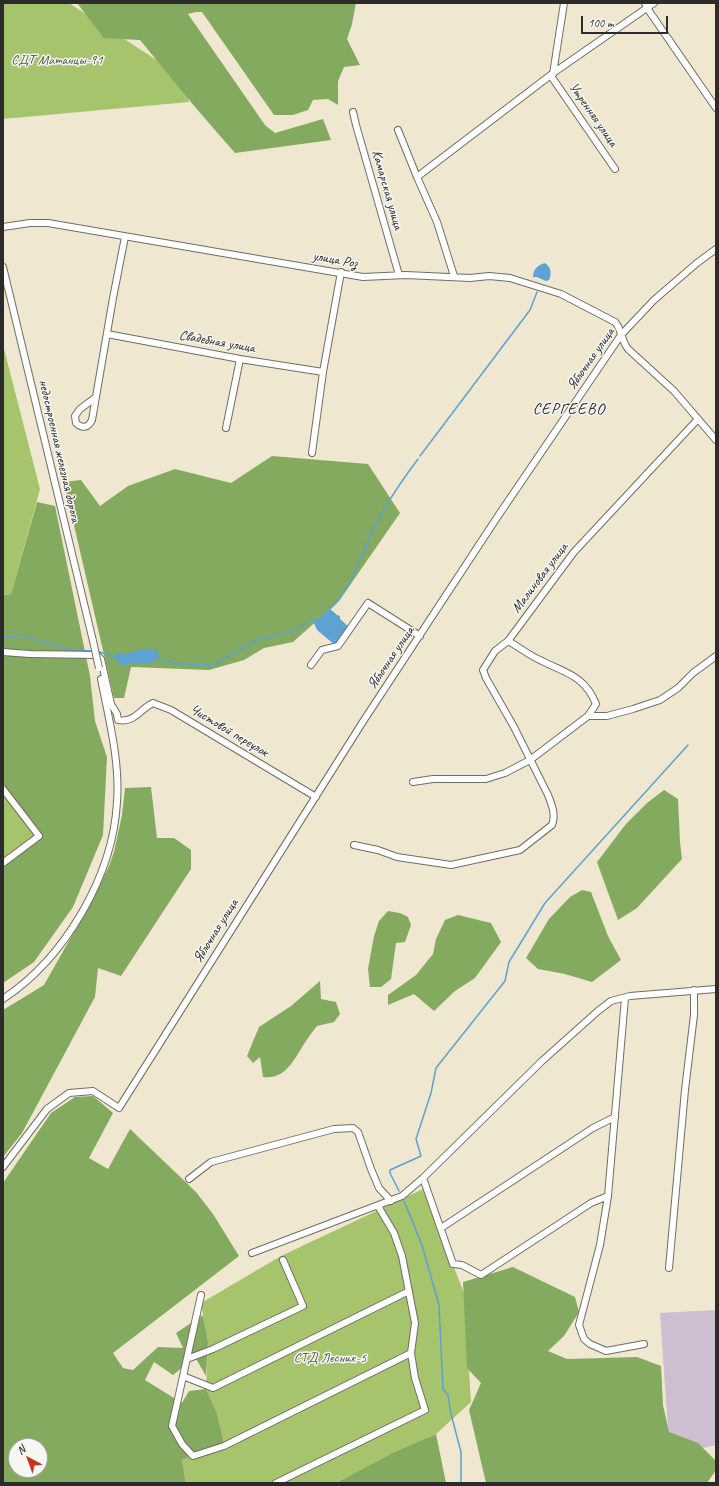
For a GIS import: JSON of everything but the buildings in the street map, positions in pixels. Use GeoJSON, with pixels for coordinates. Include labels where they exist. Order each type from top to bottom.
{"type":"FeatureCollection","features":[{"type":"Feature","properties":{"kind":"street"},"geometry":{"type":"LineString","coordinates":[[552,75],[564,3]]}},
{"type":"Feature","properties":{"kind":"street"},"geometry":{"type":"LineString","coordinates":[[417,177],[552,75],[646,6],[654,3]]}},
{"type":"Feature","properties":{"kind":"street"},"geometry":{"type":"LineString","coordinates":[[646,6],[716,108]]}},
{"type":"Feature","properties":{"kind":"street","name":"Утренняя улица"},"geometry":{"type":"LineString","coordinates":[[552,75],[615,168]]}},
{"type":"Feature","properties":{"kind":"street","name":"Камарская улица"},"geometry":{"type":"LineString","coordinates":[[353,112],[399,275]]}},
{"type":"Feature","properties":{"kind":"street"},"geometry":{"type":"LineString","coordinates":[[398,130],[437,222],[454,276]]}},
{"type":"Feature","properties":{"kind":"street","name":"улица Роз"},"geometry":{"type":"LineString","coordinates":[[3,228],[30,223],[48,223],[341,272],[363,277],[399,275],[454,276],[470,278],[489,276],[510,278],[561,294],[615,322],[620,327],[621,335],[628,349],[674,390],[716,440]]}},
{"type":"Feature","properties":{"kind":"street"},"geometry":{"type":"LineString","coordinates":[[95,398],[80,409],[75,416],[76,423],[80,426],[85,427],[90,424],[92,420],[125,237]]}},
{"type":"Feature","properties":{"kind":"street","name":"Яблочная улица"},"geometry":{"type":"LineString","coordinates":[[3,1167],[47,1109],[69,1093],[92,1091],[119,1108],[364,720],[498,516],[621,335],[654,300],[697,263],[716,249]]}},
{"type":"Feature","properties":{"kind":"street","name":"недостроенная железная дорога"},"geometry":{"type":"LineString","coordinates":[[3,266],[99,668],[114,744],[117,803],[110,849],[102,870],[82,911],[59,945],[34,973],[3,999]]}},
{"type":"Feature","properties":{"kind":"street"},"geometry":{"type":"LineString","coordinates":[[312,453],[323,372],[341,272]]}},
{"type":"Feature","properties":{"kind":"street","name":"Свадебная улица"},"geometry":{"type":"LineString","coordinates":[[107,334],[323,372]]}},
{"type":"Feature","properties":{"kind":"street"},"geometry":{"type":"LineString","coordinates":[[226,428],[240,358]]}},
{"type":"Feature","properties":{"kind":"street","name":"Малиновая улица"},"geometry":{"type":"LineString","coordinates":[[530,760],[483,670],[495,652],[508,640],[574,552],[698,419]]}},
{"type":"Feature","properties":{"kind":"street"},"geometry":{"type":"LineString","coordinates":[[311,664],[322,650],[338,646],[368,603],[420,636]]}},
{"type":"Feature","properties":{"kind":"street"},"geometry":{"type":"LineString","coordinates":[[412,782],[433,779],[486,779],[505,773],[530,760],[588,716],[596,704],[592,693],[575,676],[541,661],[508,640]]}},
{"type":"Feature","properties":{"kind":"street","name":"Чистовой переулок"},"geometry":{"type":"LineString","coordinates":[[3,652],[97,655],[101,659],[111,704],[117,714],[118,720],[125,721],[131,719],[148,705],[153,703],[160,705],[171,710],[316,797]]}},
{"type":"Feature","properties":{"kind":"street"},"geometry":{"type":"LineString","coordinates":[[588,716],[607,716],[660,700],[678,688],[692,673],[716,656]]}},
{"type":"Feature","properties":{"kind":"street"},"geometry":{"type":"LineString","coordinates":[[354,846],[378,850],[397,857],[451,864],[520,850],[552,825],[554,819],[553,806],[530,760]]}},
{"type":"Feature","properties":{"kind":"street"},"geometry":{"type":"LineString","coordinates":[[3,789],[39,836],[3,863]]}},
{"type":"Feature","properties":{"kind":"street"},"geometry":{"type":"LineString","coordinates":[[3,802],[9,797]]}},
{"type":"Feature","properties":{"kind":"street"},"geometry":{"type":"LineString","coordinates":[[252,1253],[391,1201],[412,1189],[542,1061],[598,1010],[611,1001],[630,996],[716,989]]}},
{"type":"Feature","properties":{"kind":"street"},"geometry":{"type":"LineString","coordinates":[[669,1268],[685,1090],[694,1016],[694,990]]}},
{"type":"Feature","properties":{"kind":"street"},"geometry":{"type":"LineString","coordinates":[[625,998],[608,1196],[600,1245],[578,1325],[584,1340],[606,1351],[644,1344]]}},
{"type":"Feature","properties":{"kind":"street"},"geometry":{"type":"LineString","coordinates":[[441,1228],[593,1128],[615,1117]]}},
{"type":"Feature","properties":{"kind":"street"},"geometry":{"type":"LineString","coordinates":[[189,1179],[211,1162],[327,1131],[353,1128],[358,1132],[379,1188],[391,1201]]}},
{"type":"Feature","properties":{"kind":"street"},"geometry":{"type":"LineString","coordinates":[[423,1178],[453,1264],[462,1265],[481,1275],[591,1203],[608,1196]]}},
{"type":"Feature","properties":{"kind":"street"},"geometry":{"type":"LineString","coordinates":[[276,1483],[425,1410],[415,1378],[411,1353],[415,1323],[402,1256],[394,1233],[378,1206]]}},
{"type":"Feature","properties":{"kind":"street"},"geometry":{"type":"LineString","coordinates":[[187,1359],[213,1350],[303,1306],[283,1260]]}},
{"type":"Feature","properties":{"kind":"street"},"geometry":{"type":"LineString","coordinates":[[183,1376],[213,1388],[409,1292]]}},
{"type":"Feature","properties":{"kind":"street"},"geometry":{"type":"LineString","coordinates":[[201,1295],[172,1426],[182,1444],[193,1456],[224,1446],[411,1353]]}},
{"type":"Feature","properties":{"kind":"shaded area"},"geometry":{"type":"Polygon","coordinates":[[[716,1310],[716,1445],[688,1452],[668,1430],[660,1313],[716,1310]]]}},
{"type":"Feature","properties":{"kind":"green space","name":"СДТ Матанцы-91"},"geometry":{"type":"Polygon","coordinates":[[[3,3],[69,3],[181,76],[189,102],[3,119],[3,3]]]}},
{"type":"Feature","properties":{"kind":"green space"},"geometry":{"type":"Polygon","coordinates":[[[77,3],[356,3],[352,24],[347,39],[360,65],[344,67],[338,81],[338,105],[328,99],[313,100],[308,110],[293,115],[274,115],[202,12],[188,14],[265,125],[275,133],[323,119],[331,140],[235,153],[140,40],[104,38],[77,3]]]}},
{"type":"Feature","properties":{"kind":"green space"},"geometry":{"type":"Polygon","coordinates":[[[3,345],[40,489],[11,594],[3,595],[3,345]]]}},
{"type":"Feature","properties":{"kind":"green space"},"geometry":{"type":"Polygon","coordinates":[[[272,456],[368,464],[400,513],[339,601],[293,642],[264,648],[244,660],[209,670],[131,667],[124,698],[114,698],[64,482],[81,480],[100,506],[128,486],[175,469],[231,483],[272,456]]]}},
{"type":"Feature","properties":{"kind":"green space"},"geometry":{"type":"Polygon","coordinates":[[[37,502],[55,506],[90,676],[95,721],[107,757],[103,835],[73,907],[34,962],[3,983],[3,865],[41,837],[3,786],[3,595],[11,594],[37,502]]]}},
{"type":"Feature","properties":{"kind":"green space"},"geometry":{"type":"Polygon","coordinates":[[[3,786],[41,837],[3,865],[3,786]]]}},
{"type":"Feature","properties":{"kind":"green space"},"geometry":{"type":"Polygon","coordinates":[[[151,787],[157,838],[174,838],[191,850],[191,869],[121,976],[98,968],[95,997],[22,1133],[3,1157],[3,1010],[44,985],[95,895],[114,852],[122,815],[125,788],[151,787]]]}},
{"type":"Feature","properties":{"kind":"green space"},"geometry":{"type":"Polygon","coordinates":[[[664,790],[678,799],[682,859],[637,908],[618,920],[597,862],[626,824],[647,803],[664,790]]]}},
{"type":"Feature","properties":{"kind":"green space"},"geometry":{"type":"Polygon","coordinates":[[[582,890],[591,892],[608,936],[621,960],[592,982],[565,974],[538,969],[526,958],[549,919],[570,897],[582,890]]]}},
{"type":"Feature","properties":{"kind":"green space"},"geometry":{"type":"Polygon","coordinates":[[[388,911],[400,913],[408,917],[411,925],[405,942],[396,943],[391,979],[381,987],[370,987],[368,969],[374,936],[379,921],[388,911]]]}},
{"type":"Feature","properties":{"kind":"green space"},"geometry":{"type":"Polygon","coordinates":[[[458,915],[491,923],[501,942],[475,978],[455,991],[434,1011],[414,994],[388,1005],[388,995],[416,975],[433,954],[436,939],[445,920],[458,915]]]}},
{"type":"Feature","properties":{"kind":"green space"},"geometry":{"type":"Polygon","coordinates":[[[320,981],[321,999],[336,1002],[340,1014],[334,1022],[317,1026],[288,1068],[277,1075],[263,1077],[260,1057],[253,1063],[247,1056],[259,1027],[291,1006],[320,981]]]}},
{"type":"Feature","properties":{"kind":"green space"},"geometry":{"type":"Polygon","coordinates":[[[93,1096],[113,1113],[89,1158],[108,1169],[130,1129],[196,1192],[213,1214],[239,1256],[113,1353],[123,1368],[133,1370],[158,1347],[183,1348],[176,1333],[203,1315],[208,1341],[206,1376],[195,1357],[173,1375],[154,1362],[145,1380],[182,1403],[189,1391],[206,1389],[217,1413],[224,1443],[182,1460],[186,1483],[3,1483],[3,1183],[51,1113],[75,1097],[93,1096]]]}},
{"type":"Feature","properties":{"kind":"green space","name":"СТД Лесник-5"},"geometry":{"type":"Polygon","coordinates":[[[423,1189],[464,1293],[471,1402],[436,1434],[394,1452],[336,1483],[186,1483],[182,1460],[224,1443],[217,1413],[206,1389],[208,1341],[201,1303],[281,1256],[423,1189]]]}},
{"type":"Feature","properties":{"kind":"green space"},"geometry":{"type":"Polygon","coordinates":[[[513,1267],[575,1297],[579,1312],[564,1336],[548,1351],[567,1359],[637,1357],[661,1366],[663,1405],[669,1432],[698,1443],[716,1461],[716,1470],[707,1483],[486,1483],[469,1410],[481,1383],[467,1368],[463,1282],[513,1267]]]}},
{"type":"Feature","properties":{"kind":"green space"},"geometry":{"type":"Polygon","coordinates":[[[436,1434],[446,1483],[336,1483],[394,1452],[436,1434]]]}},
{"type":"Feature","properties":{"kind":"water"},"geometry":{"type":"Polygon","coordinates":[[[545,263],[549,266],[549,280],[546,281],[533,277],[536,268],[545,263]]]}},
{"type":"Feature","properties":{"kind":"water"},"geometry":{"type":"Polygon","coordinates":[[[330,609],[340,616],[340,619],[349,627],[335,645],[317,630],[312,619],[318,619],[330,609]]]}},
{"type":"Feature","properties":{"kind":"water"},"geometry":{"type":"Polygon","coordinates":[[[144,649],[156,650],[159,654],[158,658],[150,663],[133,663],[122,666],[114,657],[115,654],[125,654],[144,649]]]}},
{"type":"Feature","properties":{"kind":"waterway"},"geometry":{"type":"LineString","coordinates":[[420,456],[530,310],[537,292]]}},
{"type":"Feature","properties":{"kind":"waterway"},"geometry":{"type":"LineString","coordinates":[[330,609],[344,593],[349,584],[371,534],[386,505],[418,459]]}},
{"type":"Feature","properties":{"kind":"waterway"},"geometry":{"type":"LineString","coordinates":[[158,659],[183,665],[215,664],[259,639],[294,631],[312,619]]}},
{"type":"Feature","properties":{"kind":"waterway"},"geometry":{"type":"LineString","coordinates":[[3,636],[9,637],[21,635],[71,650],[93,651]]}},
{"type":"Feature","properties":{"kind":"waterway"},"geometry":{"type":"LineString","coordinates":[[97,651],[114,657]]}},
{"type":"Feature","properties":{"kind":"waterway"},"geometry":{"type":"LineString","coordinates":[[399,1191],[390,1170],[421,1156],[416,1139],[431,1093],[436,1068],[505,981],[509,962],[545,903],[688,745]]}},
{"type":"Feature","properties":{"kind":"waterway"},"geometry":{"type":"LineString","coordinates":[[404,1201],[422,1245],[439,1305],[443,1389],[448,1395],[451,1414],[461,1452],[461,1483]]}},
{"type":"Feature","properties":{"kind":"district","name":"СЕРГЕЕВО"},"geometry":{"type":"Point","coordinates":[569,410]}}]}
